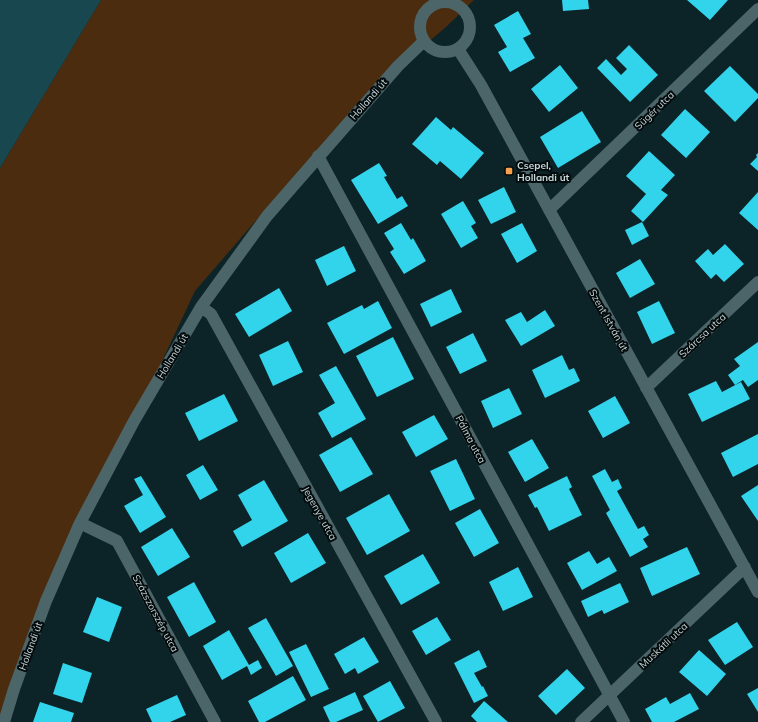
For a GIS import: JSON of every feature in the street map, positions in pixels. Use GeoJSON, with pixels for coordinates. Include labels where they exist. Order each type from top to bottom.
{"type":"FeatureCollection","features":[{"type":"Feature","properties":{"kind":"street"},"geometry":{"type":"LineString","coordinates":[[436,4],[466,4],[470,29],[465,42],[458,49],[447,53],[436,52],[428,46],[420,32],[420,22],[426,11],[436,4]]}},
{"type":"Feature","properties":{"kind":"street","name":"Sügér utca"},"geometry":{"type":"LineString","coordinates":[[549,210],[758,9]]}},
{"type":"Feature","properties":{"kind":"street","name":"Hollandi út"},"geometry":{"type":"LineString","coordinates":[[4,722],[14,689],[46,601],[80,523],[134,421],[201,307],[267,216],[398,66],[424,41]]}},
{"type":"Feature","properties":{"kind":"street","name":"Szent István út"},"geometry":{"type":"LineString","coordinates":[[458,49],[481,85],[758,592]]}},
{"type":"Feature","properties":{"kind":"street","name":"Pálma utca"},"geometry":{"type":"LineString","coordinates":[[318,156],[624,722]]}},
{"type":"Feature","properties":{"kind":"street","name":"Szárcsa utca"},"geometry":{"type":"LineString","coordinates":[[646,388],[758,282]]}},
{"type":"Feature","properties":{"kind":"street","name":"Jegenye utca"},"geometry":{"type":"LineString","coordinates":[[201,307],[211,314],[436,722]]}},
{"type":"Feature","properties":{"kind":"street","name":"Százszorszép utca"},"geometry":{"type":"LineString","coordinates":[[80,523],[117,541],[215,722]]}},
{"type":"Feature","properties":{"kind":"street","name":"Muskátli utca"},"geometry":{"type":"LineString","coordinates":[[581,722],[745,568]]}},
{"type":"Feature","properties":{"kind":"shaded area"},"geometry":{"type":"Polygon","coordinates":[[[101,0],[474,0],[447,26],[357,104],[195,291],[134,421],[80,523],[0,722],[0,168],[101,0]]]}},
{"type":"Feature","properties":{"kind":"water"},"geometry":{"type":"Polygon","coordinates":[[[0,0],[101,0],[0,168],[0,0]]]}},
{"type":"Feature","properties":{"kind":"building"},"geometry":{"type":"Polygon","coordinates":[[[562,0],[588,0],[589,9],[563,11],[562,0]]]}},
{"type":"Feature","properties":{"kind":"building"},"geometry":{"type":"Polygon","coordinates":[[[687,0],[728,0],[710,20],[687,0]]]}},
{"type":"Feature","properties":{"kind":"building"},"geometry":{"type":"Polygon","coordinates":[[[518,11],[531,34],[523,38],[535,58],[510,72],[498,52],[507,47],[494,25],[518,11]]]}},
{"type":"Feature","properties":{"kind":"building"},"geometry":{"type":"Polygon","coordinates":[[[629,45],[658,75],[630,102],[597,68],[606,59],[621,75],[627,69],[616,58],[629,45]]]}},
{"type":"Feature","properties":{"kind":"building"},"geometry":{"type":"Polygon","coordinates":[[[560,65],[578,88],[549,112],[531,89],[560,65]]]}},
{"type":"Feature","properties":{"kind":"building"},"geometry":{"type":"Polygon","coordinates":[[[730,66],[758,94],[758,98],[735,122],[704,91],[730,66]]]}},
{"type":"Feature","properties":{"kind":"building"},"geometry":{"type":"Polygon","coordinates":[[[685,109],[710,132],[686,158],[661,135],[685,109]]]}},
{"type":"Feature","properties":{"kind":"building"},"geometry":{"type":"Polygon","coordinates":[[[582,111],[601,142],[558,168],[540,137],[582,111]]]}},
{"type":"Feature","properties":{"kind":"building"},"geometry":{"type":"Polygon","coordinates":[[[436,117],[451,130],[453,127],[484,153],[461,179],[440,161],[437,165],[412,144],[436,117]]]}},
{"type":"Feature","properties":{"kind":"building"},"geometry":{"type":"Polygon","coordinates":[[[649,151],[675,175],[661,190],[668,195],[643,222],[631,211],[646,194],[626,176],[649,151]]]}},
{"type":"Feature","properties":{"kind":"building"},"geometry":{"type":"Polygon","coordinates":[[[758,153],[758,171],[750,164],[757,157],[756,155],[758,153]]]}},
{"type":"Feature","properties":{"kind":"building"},"geometry":{"type":"Polygon","coordinates":[[[379,163],[387,176],[384,177],[397,199],[402,196],[408,206],[378,224],[351,180],[379,163]]]}},
{"type":"Feature","properties":{"kind":"building"},"geometry":{"type":"Polygon","coordinates":[[[504,187],[516,212],[491,224],[478,200],[504,187]]]}},
{"type":"Feature","properties":{"kind":"building"},"geometry":{"type":"Polygon","coordinates":[[[758,192],[758,230],[739,213],[758,192]]]}},
{"type":"Feature","properties":{"kind":"building"},"geometry":{"type":"Polygon","coordinates":[[[463,201],[476,223],[471,226],[478,238],[461,248],[441,214],[463,201]]]}},
{"type":"Feature","properties":{"kind":"building"},"geometry":{"type":"Polygon","coordinates":[[[642,222],[649,236],[632,245],[625,230],[642,222]]]}},
{"type":"Feature","properties":{"kind":"building"},"geometry":{"type":"Polygon","coordinates":[[[401,223],[411,240],[413,238],[426,261],[404,274],[390,252],[394,249],[384,233],[401,223]]]}},
{"type":"Feature","properties":{"kind":"building"},"geometry":{"type":"Polygon","coordinates":[[[522,223],[537,251],[517,263],[501,234],[522,223]]]}},
{"type":"Feature","properties":{"kind":"building"},"geometry":{"type":"Polygon","coordinates":[[[725,244],[744,264],[724,282],[716,274],[711,279],[695,261],[708,249],[713,255],[725,244]]]}},
{"type":"Feature","properties":{"kind":"building"},"geometry":{"type":"Polygon","coordinates":[[[344,246],[356,271],[327,286],[315,260],[344,246]]]}},
{"type":"Feature","properties":{"kind":"building"},"geometry":{"type":"Polygon","coordinates":[[[640,259],[655,284],[630,298],[616,273],[640,259]]]}},
{"type":"Feature","properties":{"kind":"building"},"geometry":{"type":"Polygon","coordinates":[[[279,288],[292,311],[249,337],[235,314],[279,288]]]}},
{"type":"Feature","properties":{"kind":"building"},"geometry":{"type":"Polygon","coordinates":[[[451,289],[462,312],[431,327],[420,304],[451,289]]]}},
{"type":"Feature","properties":{"kind":"building"},"geometry":{"type":"Polygon","coordinates":[[[378,301],[392,328],[344,354],[327,323],[362,305],[364,309],[378,301]]]}},
{"type":"Feature","properties":{"kind":"building"},"geometry":{"type":"Polygon","coordinates":[[[659,301],[675,333],[652,344],[637,312],[659,301]]]}},
{"type":"Feature","properties":{"kind":"building"},"geometry":{"type":"Polygon","coordinates":[[[545,310],[555,326],[521,346],[505,320],[521,312],[527,322],[545,310]]]}},
{"type":"Feature","properties":{"kind":"building"},"geometry":{"type":"Polygon","coordinates":[[[473,333],[487,361],[460,374],[446,347],[473,333]]]}},
{"type":"Feature","properties":{"kind":"building"},"geometry":{"type":"Polygon","coordinates":[[[393,337],[414,379],[377,397],[356,356],[393,337]]]}},
{"type":"Feature","properties":{"kind":"building"},"geometry":{"type":"Polygon","coordinates":[[[288,341],[303,372],[273,386],[259,355],[288,341]]]}},
{"type":"Feature","properties":{"kind":"building"},"geometry":{"type":"Polygon","coordinates":[[[758,342],[758,380],[748,387],[743,380],[735,385],[728,375],[740,366],[734,359],[758,342]]]}},
{"type":"Feature","properties":{"kind":"building"},"geometry":{"type":"Polygon","coordinates":[[[562,355],[569,370],[574,368],[580,381],[545,398],[532,370],[562,355]]]}},
{"type":"Feature","properties":{"kind":"building"},"geometry":{"type":"Polygon","coordinates":[[[336,366],[366,419],[332,438],[318,413],[335,403],[319,375],[336,366]]]}},
{"type":"Feature","properties":{"kind":"building"},"geometry":{"type":"Polygon","coordinates":[[[716,381],[722,392],[741,382],[750,399],[702,422],[688,394],[716,381]]]}},
{"type":"Feature","properties":{"kind":"building"},"geometry":{"type":"Polygon","coordinates":[[[509,388],[522,414],[493,428],[481,401],[509,388]]]}},
{"type":"Feature","properties":{"kind":"building"},"geometry":{"type":"Polygon","coordinates":[[[224,394],[238,421],[199,441],[185,413],[224,394]]]}},
{"type":"Feature","properties":{"kind":"building"},"geometry":{"type":"Polygon","coordinates":[[[615,396],[630,423],[603,438],[588,411],[615,396]]]}},
{"type":"Feature","properties":{"kind":"building"},"geometry":{"type":"Polygon","coordinates":[[[434,415],[448,439],[416,457],[402,432],[434,415]]]}},
{"type":"Feature","properties":{"kind":"building"},"geometry":{"type":"Polygon","coordinates":[[[758,434],[758,464],[733,477],[721,453],[758,434]]]}},
{"type":"Feature","properties":{"kind":"building"},"geometry":{"type":"Polygon","coordinates":[[[351,437],[373,474],[340,492],[319,455],[351,437]]]}},
{"type":"Feature","properties":{"kind":"building"},"geometry":{"type":"Polygon","coordinates":[[[532,439],[549,468],[525,482],[508,452],[532,439]]]}},
{"type":"Feature","properties":{"kind":"building"},"geometry":{"type":"Polygon","coordinates":[[[456,459],[475,499],[450,511],[430,471],[456,459]]]}},
{"type":"Feature","properties":{"kind":"building"},"geometry":{"type":"Polygon","coordinates":[[[203,465],[218,490],[200,500],[186,475],[203,465]]]}},
{"type":"Feature","properties":{"kind":"building"},"geometry":{"type":"Polygon","coordinates":[[[605,469],[612,482],[618,479],[622,488],[617,491],[638,529],[644,526],[649,535],[643,539],[648,547],[630,557],[606,513],[610,510],[592,476],[605,469]]]}},
{"type":"Feature","properties":{"kind":"building"},"geometry":{"type":"Polygon","coordinates":[[[141,476],[166,517],[140,533],[124,506],[143,495],[134,479],[141,476]]]}},
{"type":"Feature","properties":{"kind":"building"},"geometry":{"type":"Polygon","coordinates":[[[567,476],[572,487],[569,489],[582,515],[549,531],[537,507],[535,508],[528,495],[567,476]]]}},
{"type":"Feature","properties":{"kind":"building"},"geometry":{"type":"Polygon","coordinates":[[[264,480],[288,521],[242,547],[233,531],[252,520],[238,495],[264,480]]]}},
{"type":"Feature","properties":{"kind":"building"},"geometry":{"type":"Polygon","coordinates":[[[758,485],[758,521],[741,496],[758,485]]]}},
{"type":"Feature","properties":{"kind":"building"},"geometry":{"type":"Polygon","coordinates":[[[389,494],[410,531],[367,555],[346,518],[389,494]]]}},
{"type":"Feature","properties":{"kind":"building"},"geometry":{"type":"Polygon","coordinates":[[[480,509],[499,543],[474,557],[455,523],[480,509]]]}},
{"type":"Feature","properties":{"kind":"building"},"geometry":{"type":"Polygon","coordinates":[[[172,528],[190,557],[158,576],[141,547],[172,528]]]}},
{"type":"Feature","properties":{"kind":"building"},"geometry":{"type":"Polygon","coordinates":[[[308,533],[326,563],[291,583],[274,553],[308,533]]]}},
{"type":"Feature","properties":{"kind":"building"},"geometry":{"type":"Polygon","coordinates":[[[687,547],[700,574],[652,596],[640,568],[687,547]]]}},
{"type":"Feature","properties":{"kind":"building"},"geometry":{"type":"Polygon","coordinates":[[[589,551],[597,564],[609,557],[617,571],[582,590],[567,563],[589,551]]]}},
{"type":"Feature","properties":{"kind":"building"},"geometry":{"type":"Polygon","coordinates":[[[423,554],[440,583],[401,605],[384,576],[423,554]]]}},
{"type":"Feature","properties":{"kind":"building"},"geometry":{"type":"Polygon","coordinates":[[[518,567],[533,597],[503,611],[489,582],[518,567]]]}},
{"type":"Feature","properties":{"kind":"building"},"geometry":{"type":"Polygon","coordinates":[[[194,582],[216,622],[189,637],[167,597],[194,582]]]}},
{"type":"Feature","properties":{"kind":"building"},"geometry":{"type":"Polygon","coordinates":[[[620,583],[629,602],[604,614],[602,610],[588,617],[581,601],[620,583]]]}},
{"type":"Feature","properties":{"kind":"building"},"geometry":{"type":"Polygon","coordinates":[[[97,597],[122,607],[109,642],[83,632],[97,597]]]}},
{"type":"Feature","properties":{"kind":"building"},"geometry":{"type":"Polygon","coordinates":[[[437,617],[451,640],[426,655],[412,631],[437,617]]]}},
{"type":"Feature","properties":{"kind":"building"},"geometry":{"type":"Polygon","coordinates":[[[266,618],[293,666],[276,676],[248,628],[266,618]]]}},
{"type":"Feature","properties":{"kind":"building"},"geometry":{"type":"Polygon","coordinates":[[[737,622],[753,647],[725,665],[708,640],[737,622]]]}},
{"type":"Feature","properties":{"kind":"building"},"geometry":{"type":"Polygon","coordinates":[[[229,630],[249,665],[258,660],[262,668],[251,675],[247,666],[222,680],[203,646],[229,630]]]}},
{"type":"Feature","properties":{"kind":"building"},"geometry":{"type":"Polygon","coordinates":[[[364,637],[379,662],[358,674],[355,668],[345,674],[334,654],[364,637]]]}},
{"type":"Feature","properties":{"kind":"building"},"geometry":{"type":"Polygon","coordinates":[[[306,644],[329,689],[311,697],[289,652],[306,644]]]}},
{"type":"Feature","properties":{"kind":"building"},"geometry":{"type":"Polygon","coordinates":[[[479,650],[487,667],[474,673],[488,696],[474,703],[454,663],[479,650]]]}},
{"type":"Feature","properties":{"kind":"building"},"geometry":{"type":"Polygon","coordinates":[[[699,650],[726,674],[707,696],[679,672],[699,650]]]}},
{"type":"Feature","properties":{"kind":"building"},"geometry":{"type":"Polygon","coordinates":[[[63,663],[92,673],[82,703],[53,694],[63,663]]]}},
{"type":"Feature","properties":{"kind":"building"},"geometry":{"type":"Polygon","coordinates":[[[567,669],[585,688],[556,715],[538,696],[567,669]]]}},
{"type":"Feature","properties":{"kind":"building"},"geometry":{"type":"Polygon","coordinates":[[[293,676],[306,700],[265,722],[259,722],[248,701],[293,676]]]}},
{"type":"Feature","properties":{"kind":"building"},"geometry":{"type":"Polygon","coordinates":[[[390,681],[405,708],[378,722],[363,696],[390,681]]]}},
{"type":"Feature","properties":{"kind":"building"},"geometry":{"type":"Polygon","coordinates":[[[758,688],[758,712],[747,694],[758,688]]]}},
{"type":"Feature","properties":{"kind":"building"},"geometry":{"type":"Polygon","coordinates":[[[355,692],[363,710],[336,722],[330,722],[323,707],[355,692]]]}},
{"type":"Feature","properties":{"kind":"building"},"geometry":{"type":"Polygon","coordinates":[[[690,693],[699,709],[674,722],[652,722],[645,709],[666,697],[670,704],[690,693]]]}},
{"type":"Feature","properties":{"kind":"building"},"geometry":{"type":"Polygon","coordinates":[[[177,695],[186,715],[170,722],[152,722],[146,709],[177,695]]]}},
{"type":"Feature","properties":{"kind":"building"},"geometry":{"type":"Polygon","coordinates":[[[484,701],[508,722],[477,722],[471,716],[484,701]]]}},
{"type":"Feature","properties":{"kind":"building"},"geometry":{"type":"Polygon","coordinates":[[[40,702],[74,713],[71,722],[33,722],[40,702]]]}},
{"type":"Feature","properties":{"kind":"place","name":"Csepel, Hollandi út"},"geometry":{"type":"Point","coordinates":[509,171]}}]}
